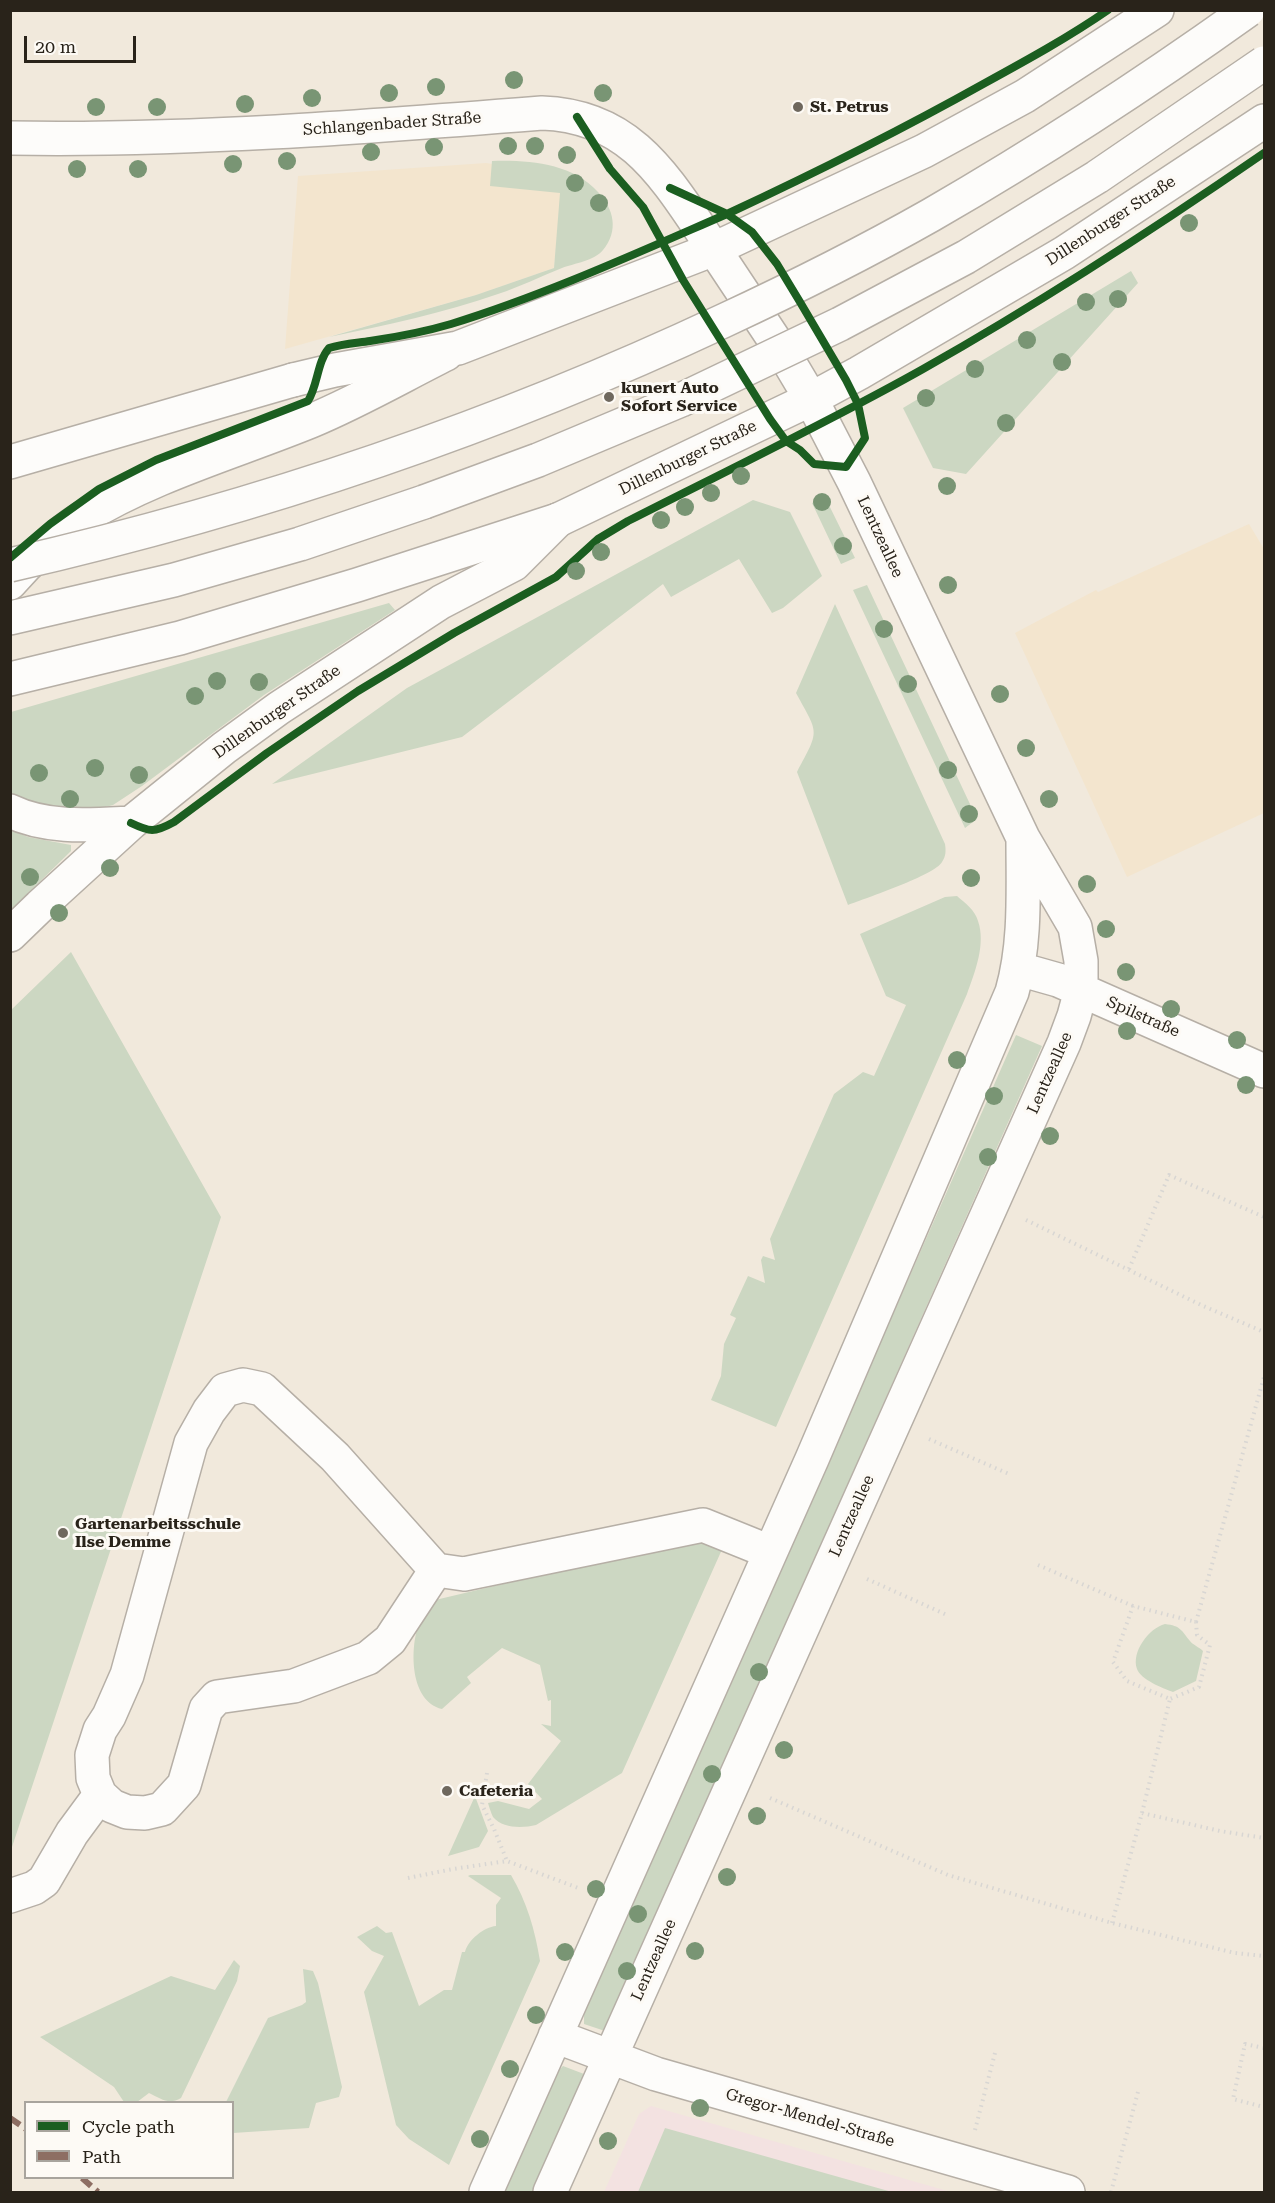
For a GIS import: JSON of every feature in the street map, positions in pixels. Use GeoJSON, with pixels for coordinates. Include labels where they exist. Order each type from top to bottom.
{"type":"FeatureCollection","features":[{"type":"Feature","properties":{"kind":"main road"},"geometry":{"type":"LineString","coordinates":[[10,583],[79,520],[112,502],[158,481],[314,420],[458,348],[714,249],[924,152],[1025,96],[1157,10]]}},
{"type":"Feature","properties":{"kind":"main road"},"geometry":{"type":"LineString","coordinates":[[10,565],[174,525],[327,479],[527,406],[645,357],[769,299],[930,216],[1064,135],[1248,10]]}},
{"type":"Feature","properties":{"kind":"main road"},"geometry":{"type":"LineString","coordinates":[[10,618],[174,580],[300,544],[538,460],[681,400],[840,324],[966,257],[1097,177],[1264,63]]}},
{"type":"Feature","properties":{"kind":"main road","name":"Schlangenbader Straße"},"geometry":{"type":"LineString","coordinates":[[10,138],[206,136],[288,132],[542,112],[561,113],[610,129],[640,151],[714,249]]}},
{"type":"Feature","properties":{"kind":"main road","name":"Dillenburger Straße"},"geometry":{"type":"LineString","coordinates":[[10,935],[131,823],[224,748],[288,702],[441,602],[514,564],[558,520],[811,399],[984,302],[1064,253],[1264,121]]}},
{"type":"Feature","properties":{"kind":"main road","name":"Lentzeallee"},"geometry":{"type":"LineString","coordinates":[[550,2193],[1059,1054],[1074,1016],[1081,990],[1081,961],[1075,927],[1023,838],[854,482],[811,399],[714,249]]}},
{"type":"Feature","properties":{"kind":"main road"},"geometry":{"type":"LineString","coordinates":[[10,462],[294,380],[335,370],[458,348]]}},
{"type":"Feature","properties":{"kind":"main road"},"geometry":{"type":"LineString","coordinates":[[10,679],[180,638],[357,585],[558,520]]}},
{"type":"Feature","properties":{"kind":"main road"},"geometry":{"type":"LineString","coordinates":[[10,811],[22,816],[75,825],[131,823]]}},
{"type":"Feature","properties":{"kind":"main road","name":"Lentzeallee"},"geometry":{"type":"LineString","coordinates":[[486,2193],[770,1552],[1012,992],[1019,969],[1022,933],[1023,838]]}},
{"type":"Feature","properties":{"kind":"main road","name":"Spilstraße"},"geometry":{"type":"LineString","coordinates":[[1019,969],[1038,973],[1081,990],[1264,1071]]}},
{"type":"Feature","properties":{"kind":"main road"},"geometry":{"type":"LineString","coordinates":[[436,1570],[390,1640],[368,1658],[294,1686],[217,1696],[206,1709],[184,1785],[162,1809],[145,1813],[127,1812],[112,1806],[100,1795],[93,1778],[92,1755],[100,1730],[109,1716],[127,1675],[191,1443],[209,1411],[225,1390],[243,1385],[262,1389],[335,1457],[436,1570],[464,1574],[704,1525],[770,1552]]}},
{"type":"Feature","properties":{"kind":"main road"},"geometry":{"type":"LineString","coordinates":[[10,1896],[34,1888],[44,1881],[72,1833],[100,1795]]}},
{"type":"Feature","properties":{"kind":"main road","name":"Gregor-Mendel-Straße"},"geometry":{"type":"LineString","coordinates":[[555,2036],[668,2077],[1068,2193]]}},
{"type":"Feature","properties":{"kind":"path"},"geometry":{"type":"LineString","coordinates":[[1129,1269],[1170,1176],[1264,1217]]}},
{"type":"Feature","properties":{"kind":"path"},"geometry":{"type":"LineString","coordinates":[[1026,1220],[1201,1305],[1264,1332]]}},
{"type":"Feature","properties":{"kind":"path"},"geometry":{"type":"LineString","coordinates":[[1133,1606],[1113,1662],[1127,1681],[1170,1699],[1199,1688],[1210,1646],[1197,1635],[1196,1622],[1264,1377]]}},
{"type":"Feature","properties":{"kind":"path"},"geometry":{"type":"LineString","coordinates":[[929,1439],[1009,1474]]}},
{"type":"Feature","properties":{"kind":"path"},"geometry":{"type":"LineString","coordinates":[[1038,1565],[1133,1606],[1196,1622]]}},
{"type":"Feature","properties":{"kind":"path"},"geometry":{"type":"LineString","coordinates":[[867,1579],[947,1615]]}},
{"type":"Feature","properties":{"kind":"path"},"geometry":{"type":"LineString","coordinates":[[1112,1923],[1170,1699]]}},
{"type":"Feature","properties":{"kind":"path"},"geometry":{"type":"LineString","coordinates":[[487,1773],[482,1805],[507,1861]]}},
{"type":"Feature","properties":{"kind":"path"},"geometry":{"type":"LineString","coordinates":[[770,1798],[948,1875],[1112,1923],[1235,1953],[1264,1956]]}},
{"type":"Feature","properties":{"kind":"path"},"geometry":{"type":"LineString","coordinates":[[1142,1813],[1220,1831],[1264,1838]]}},
{"type":"Feature","properties":{"kind":"path"},"geometry":{"type":"LineString","coordinates":[[408,1878],[507,1861],[581,1889]]}},
{"type":"Feature","properties":{"kind":"path"},"geometry":{"type":"LineString","coordinates":[[1264,2048],[1245,2044],[1233,2099],[1264,2107]]}},
{"type":"Feature","properties":{"kind":"path"},"geometry":{"type":"LineString","coordinates":[[967,2163],[995,2053]]}},
{"type":"Feature","properties":{"kind":"path"},"geometry":{"type":"LineString","coordinates":[[1111,2193],[1138,2092]]}},
{"type":"Feature","properties":{"kind":"shaded area"},"geometry":{"type":"Polygon","coordinates":[[[486,163],[506,166],[561,193],[554,268],[476,295],[285,349],[298,176],[486,163]]]}},
{"type":"Feature","properties":{"kind":"shaded area"},"geometry":{"type":"Polygon","coordinates":[[[1249,524],[1264,549],[1264,813],[1127,877],[1015,633],[1096,590],[1098,592],[1249,524]]]}},
{"type":"Feature","properties":{"kind":"shaded area"},"geometry":{"type":"Polygon","coordinates":[[[651,2106],[951,2192],[604,2192],[639,2114],[651,2106]]]}},
{"type":"Feature","properties":{"kind":"green space"},"geometry":{"type":"Polygon","coordinates":[[[492,161],[521,161],[549,165],[563,169],[587,182],[598,192],[611,213],[613,228],[603,250],[590,259],[478,301],[329,337],[476,295],[554,268],[560,193],[490,186],[492,161]]]}},
{"type":"Feature","properties":{"kind":"green space"},"geometry":{"type":"Polygon","coordinates":[[[1131,271],[1138,283],[966,474],[933,468],[903,408],[1131,271]]]}},
{"type":"Feature","properties":{"kind":"green space"},"geometry":{"type":"Polygon","coordinates":[[[825,497],[855,558],[841,564],[812,503],[825,497]]]}},
{"type":"Feature","properties":{"kind":"green space"},"geometry":{"type":"Polygon","coordinates":[[[753,500],[790,512],[822,576],[783,608],[772,613],[739,559],[671,597],[663,584],[462,737],[272,784],[407,688],[753,500]]]}},
{"type":"Feature","properties":{"kind":"green space"},"geometry":{"type":"Polygon","coordinates":[[[867,585],[977,819],[965,828],[853,590],[867,585]]]}},
{"type":"Feature","properties":{"kind":"green space"},"geometry":{"type":"Polygon","coordinates":[[[389,603],[395,610],[264,695],[113,805],[83,813],[58,814],[11,797],[11,712],[389,603]]]}},
{"type":"Feature","properties":{"kind":"green space"},"geometry":{"type":"Polygon","coordinates":[[[835,604],[946,849],[942,862],[927,873],[848,905],[797,772],[810,747],[814,732],[796,693],[835,604]]]}},
{"type":"Feature","properties":{"kind":"green space"},"geometry":{"type":"Polygon","coordinates":[[[11,830],[28,837],[71,845],[71,851],[11,910],[11,830]]]}},
{"type":"Feature","properties":{"kind":"green space"},"geometry":{"type":"Polygon","coordinates":[[[957,896],[975,913],[980,930],[980,948],[973,977],[776,1427],[711,1400],[721,1376],[724,1344],[736,1318],[730,1315],[748,1276],[765,1283],[761,1260],[763,1256],[775,1260],[770,1239],[834,1094],[863,1072],[874,1076],[906,1005],[886,996],[860,934],[945,897],[957,896]]]}},
{"type":"Feature","properties":{"kind":"green space","name":"Gartenarbeitsschule Ilse Demme"},"geometry":{"type":"Polygon","coordinates":[[[71,952],[221,1217],[11,1850],[11,1010],[71,952]]]}},
{"type":"Feature","properties":{"kind":"green space"},"geometry":{"type":"Polygon","coordinates":[[[1016,1035],[1042,1046],[605,2031],[584,2024],[584,2014],[1016,1035]]]}},
{"type":"Feature","properties":{"kind":"green space"},"geometry":{"type":"Polygon","coordinates":[[[705,1536],[724,1545],[622,1773],[536,1825],[513,1827],[497,1821],[488,1803],[498,1801],[529,1809],[542,1799],[528,1784],[561,1741],[541,1724],[551,1726],[551,1700],[548,1701],[540,1665],[502,1648],[467,1677],[471,1683],[442,1709],[431,1704],[418,1686],[414,1648],[418,1626],[431,1601],[705,1536]]]}},
{"type":"Feature","properties":{"kind":"green space"},"geometry":{"type":"Polygon","coordinates":[[[1165,1624],[1180,1629],[1203,1651],[1196,1681],[1173,1692],[1153,1683],[1139,1673],[1136,1662],[1143,1642],[1153,1630],[1165,1624]]]}},
{"type":"Feature","properties":{"kind":"green space"},"geometry":{"type":"Polygon","coordinates":[[[475,1796],[488,1831],[479,1847],[448,1856],[475,1796]]]}},
{"type":"Feature","properties":{"kind":"green space"},"geometry":{"type":"Polygon","coordinates":[[[511,1875],[530,1916],[540,1961],[449,2165],[409,2139],[396,2125],[364,1992],[384,1956],[372,1951],[357,1937],[377,1926],[386,1933],[392,1932],[419,2006],[444,1990],[452,1990],[462,1952],[465,1952],[469,1943],[477,1935],[496,1926],[496,1905],[501,1898],[468,1876],[511,1875]]]}},
{"type":"Feature","properties":{"kind":"green space"},"geometry":{"type":"Polygon","coordinates":[[[234,1960],[240,1966],[237,1981],[181,2098],[177,2100],[165,2100],[149,2093],[138,2101],[123,2101],[114,2087],[40,2037],[171,1976],[215,1990],[234,1960]]]}},
{"type":"Feature","properties":{"kind":"green space"},"geometry":{"type":"Polygon","coordinates":[[[303,1969],[313,1971],[318,1983],[342,2087],[339,2097],[316,2103],[309,2128],[234,2133],[234,2101],[226,2101],[268,2018],[306,2002],[303,1969]]]}},
{"type":"Feature","properties":{"kind":"green space"},"geometry":{"type":"Polygon","coordinates":[[[563,2066],[584,2074],[585,2078],[534,2192],[505,2192],[559,2070],[563,2066]]]}},
{"type":"Feature","properties":{"kind":"green space"},"geometry":{"type":"Polygon","coordinates":[[[665,2128],[892,2192],[638,2192],[665,2128]]]}},
{"type":"Feature","properties":{"kind":"marked path"},"geometry":{"type":"LineString","coordinates":[[10,2118],[24,2128]]}},
{"type":"Feature","properties":{"kind":"marked path"},"geometry":{"type":"LineString","coordinates":[[83,2179],[98,2192]]}},
{"type":"Feature","properties":{"kind":"cycle path"},"geometry":{"type":"LineString","coordinates":[[670,188],[727,214],[922,118],[1048,48],[1108,10]]}},
{"type":"Feature","properties":{"kind":"cycle path"},"geometry":{"type":"LineString","coordinates":[[10,558],[50,524],[99,489],[156,460],[308,401],[322,360],[329,348],[421,332],[486,313],[590,273],[659,244],[693,229],[727,214],[752,232],[777,264],[858,404],[865,438],[846,467],[814,464],[800,450],[786,441],[683,280],[643,207],[610,169],[577,117]]}},
{"type":"Feature","properties":{"kind":"cycle path"},"geometry":{"type":"LineString","coordinates":[[131,823],[152,830],[174,822],[267,753],[358,691],[454,633],[556,577],[598,539],[628,521],[850,409],[967,344],[1096,265],[1264,153]]}},
{"type":"Feature","properties":{"kind":"place","name":"St. Petrus"},"geometry":{"type":"Point","coordinates":[798,107]}},
{"type":"Feature","properties":{"kind":"place","name":"kunert Auto Sofort Service"},"geometry":{"type":"Point","coordinates":[609,397]}},
{"type":"Feature","properties":{"kind":"place","name":"Gartenarbeitsschule Ilse Demme"},"geometry":{"type":"Point","coordinates":[63,1533]}},
{"type":"Feature","properties":{"kind":"place","name":"Cafeteria"},"geometry":{"type":"Point","coordinates":[447,1791]}}]}
